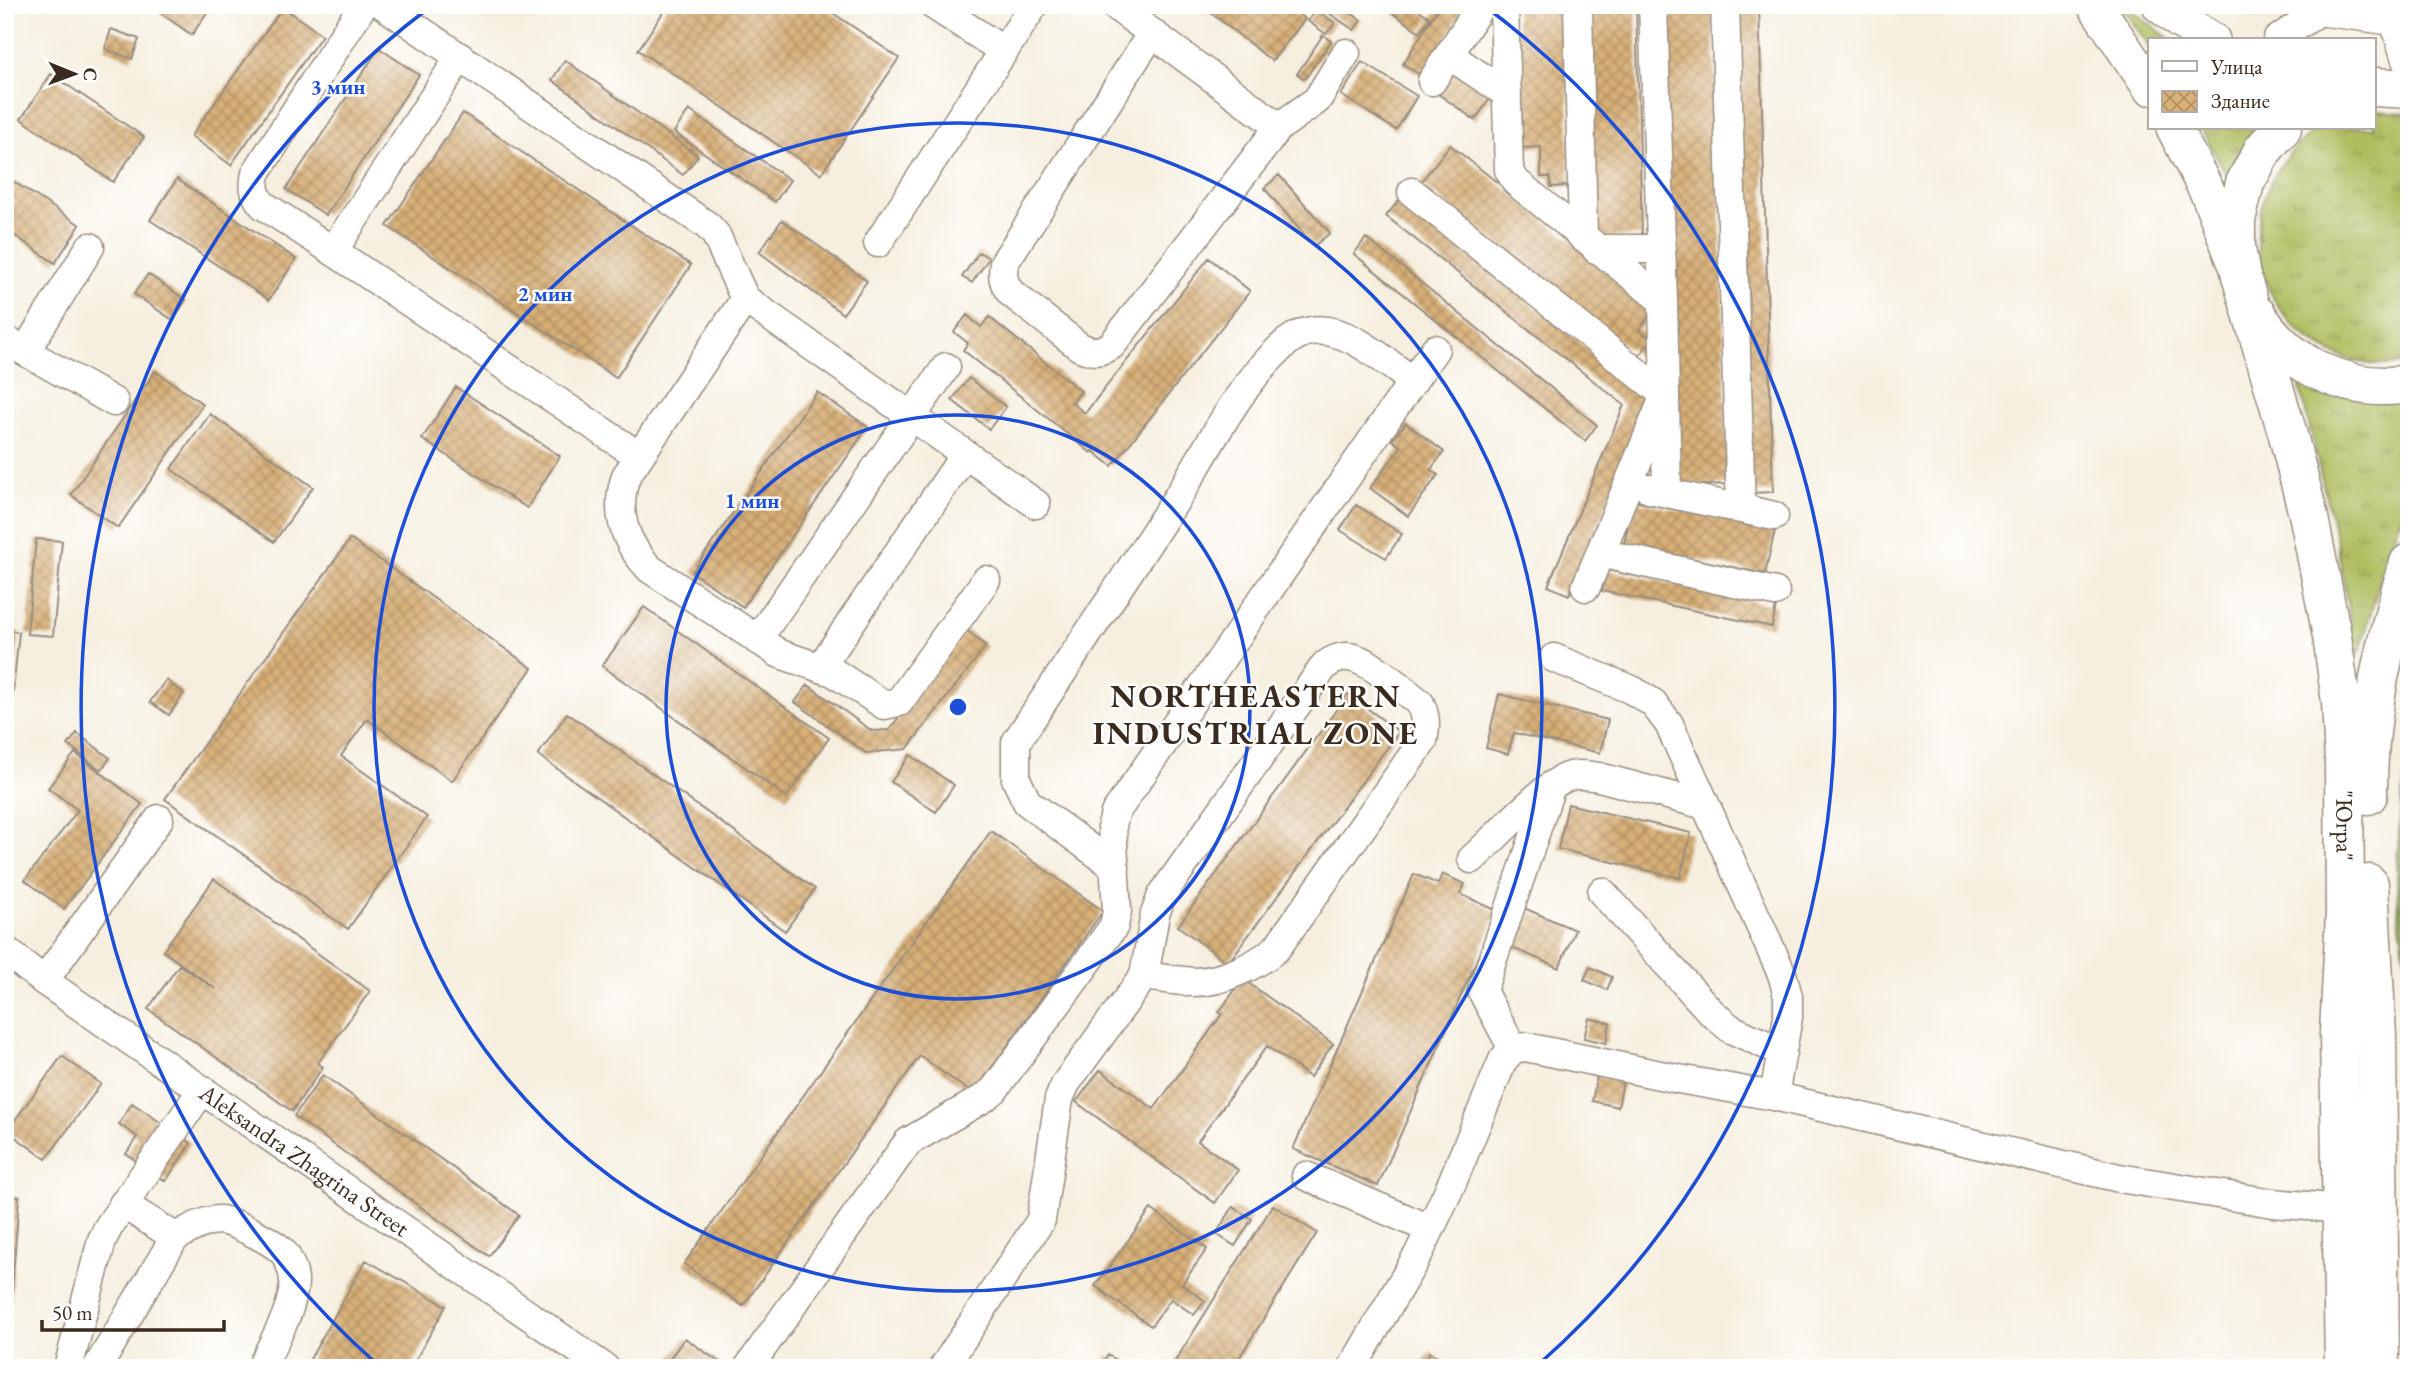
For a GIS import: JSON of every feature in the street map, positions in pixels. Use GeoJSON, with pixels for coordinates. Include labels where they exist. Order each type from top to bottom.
{"type":"FeatureCollection","features":[{"type":"Feature","properties":{"kind":"highway","name":"\"Югра\""},"geometry":{"type":"LineString","coordinates":[[2280,130],[2258,158],[2245,183],[2239,201],[2236,248],[2245,290],[2288,435],[2309,518],[2332,636],[2341,702],[2345,913],[2339,1032],[2344,1368]]}},
{"type":"Feature","properties":{"kind":"highway","name":"\"Югра\""},"geometry":{"type":"LineString","coordinates":[[2245,290],[2271,334],[2291,353],[2314,368],[2357,384],[2409,384]]}},
{"type":"Feature","properties":{"kind":"highway","name":"\"Югра\""},"geometry":{"type":"LineString","coordinates":[[2381,1368],[2377,1036],[2369,914],[2368,765],[2373,708],[2383,654],[2409,563]]}},
{"type":"Feature","properties":{"kind":"main road"},"geometry":{"type":"LineString","coordinates":[[2095,5],[2148,84]]}},
{"type":"Feature","properties":{"kind":"main road"},"geometry":{"type":"LineString","coordinates":[[2160,5],[2209,38]]}},
{"type":"Feature","properties":{"kind":"main road"},"geometry":{"type":"LineString","coordinates":[[2175,130],[2209,195],[2245,290]]}},
{"type":"Feature","properties":{"kind":"street"},"geometry":{"type":"LineString","coordinates":[[363,5],[257,173],[254,183],[256,198],[639,456]]}},
{"type":"Feature","properties":{"kind":"street"},"geometry":{"type":"LineString","coordinates":[[383,5],[708,226],[716,235],[745,299],[1036,504]]}},
{"type":"Feature","properties":{"kind":"street"},"geometry":{"type":"LineString","coordinates":[[933,5],[1004,51]]}},
{"type":"Feature","properties":{"kind":"street"},"geometry":{"type":"LineString","coordinates":[[878,243],[1034,5]]}},
{"type":"Feature","properties":{"kind":"street"},"geometry":{"type":"LineString","coordinates":[[1114,5],[1279,127]]}},
{"type":"Feature","properties":{"kind":"street"},"geometry":{"type":"LineString","coordinates":[[1432,81],[1481,5]]}},
{"type":"Feature","properties":{"kind":"street"},"geometry":{"type":"LineString","coordinates":[[1504,5],[1509,170],[1512,176],[1663,301]]}},
{"type":"Feature","properties":{"kind":"street"},"geometry":{"type":"LineString","coordinates":[[1578,5],[1590,243]]}},
{"type":"Feature","properties":{"kind":"street"},"geometry":{"type":"LineString","coordinates":[[1653,5],[1667,493]]}},
{"type":"Feature","properties":{"kind":"street"},"geometry":{"type":"LineString","coordinates":[[1725,5],[1741,509]]}},
{"type":"Feature","properties":{"kind":"street"},"geometry":{"type":"LineString","coordinates":[[2279,38],[2296,15],[2319,11],[2394,22],[2390,83]]}},
{"type":"Feature","properties":{"kind":"street"},"geometry":{"type":"LineString","coordinates":[[1152,33],[1004,263],[1002,274],[1005,286],[1080,347],[1091,352],[1101,352],[1112,345],[1279,127],[1317,100],[1346,54]]}},
{"type":"Feature","properties":{"kind":"street"},"geometry":{"type":"LineString","coordinates":[[1449,54],[1507,94]]}},
{"type":"Feature","properties":{"kind":"street"},"geometry":{"type":"LineString","coordinates":[[333,251],[460,57]]}},
{"type":"Feature","properties":{"kind":"street"},"geometry":{"type":"LineString","coordinates":[[1412,192],[1665,395]]}},
{"type":"Feature","properties":{"kind":"street"},"geometry":{"type":"LineString","coordinates":[[1590,243],[1661,249]]}},
{"type":"Feature","properties":{"kind":"street"},"geometry":{"type":"LineString","coordinates":[[90,247],[16,345],[114,402]]}},
{"type":"Feature","properties":{"kind":"street"},"geometry":{"type":"LineString","coordinates":[[745,299],[626,475],[621,491],[624,523],[626,535],[635,553],[650,569],[757,640],[780,654],[844,678],[884,705],[899,702],[986,580]]}},
{"type":"Feature","properties":{"kind":"street"},"geometry":{"type":"LineString","coordinates":[[1115,867],[1027,802],[1016,779],[1016,742],[1222,424],[1262,367],[1279,349],[1293,338],[1310,331],[1345,335],[1413,381]]}},
{"type":"Feature","properties":{"kind":"street"},"geometry":{"type":"LineString","coordinates":[[1640,375],[1664,344]]}},
{"type":"Feature","properties":{"kind":"street"},"geometry":{"type":"LineString","coordinates":[[748,1368],[908,1142],[984,1098],[1002,1079],[1114,926],[1117,911],[1112,826],[1115,813],[1435,349]]}},
{"type":"Feature","properties":{"kind":"street"},"geometry":{"type":"LineString","coordinates":[[757,640],[946,368]]}},
{"type":"Feature","properties":{"kind":"street"},"geometry":{"type":"LineString","coordinates":[[1586,587],[1665,395]]}},
{"type":"Feature","properties":{"kind":"street"},"geometry":{"type":"LineString","coordinates":[[820,668],[965,454]]}},
{"type":"Feature","properties":{"kind":"street"},"geometry":{"type":"LineString","coordinates":[[1629,484],[1774,516]]}},
{"type":"Feature","properties":{"kind":"street"},"geometry":{"type":"LineString","coordinates":[[1600,553],[1775,592]]}},
{"type":"Feature","properties":{"kind":"street"},"geometry":{"type":"LineString","coordinates":[[943,1368],[1041,1220],[1059,1099],[1066,1083],[1144,976],[1155,914],[1162,895],[1325,665],[1336,658],[1347,656],[1360,659],[1420,703],[1426,726],[1423,741],[1276,949],[1263,959],[1216,979],[1194,982],[1144,976]]}},
{"type":"Feature","properties":{"kind":"street"},"geometry":{"type":"LineString","coordinates":[[1554,658],[1632,690],[1653,704],[1669,724],[1782,974],[1788,996],[1788,1017],[1774,1096]]}},
{"type":"Feature","properties":{"kind":"street"},"geometry":{"type":"LineString","coordinates":[[1472,859],[1552,786],[1567,777],[1599,777],[1705,805]]}},
{"type":"Feature","properties":{"kind":"street"},"geometry":{"type":"LineString","coordinates":[[1513,1049],[1482,991],[1552,786]]}},
{"type":"Feature","properties":{"kind":"street"},"geometry":{"type":"LineString","coordinates":[[44,981],[159,819]]}},
{"type":"Feature","properties":{"kind":"street"},"geometry":{"type":"LineString","coordinates":[[1602,892],[1711,1012],[1731,1029],[1782,1052]]}},
{"type":"Feature","properties":{"kind":"street","name":"Aleksandra Zhagrina Street"},"geometry":{"type":"LineString","coordinates":[[5,950],[44,981],[605,1368]]}},
{"type":"Feature","properties":{"kind":"street"},"geometry":{"type":"LineString","coordinates":[[1352,1368],[1400,1289],[1451,1185],[1503,1060],[1513,1049],[1526,1047],[1774,1096],[2119,1178],[2273,1203],[2343,1209]]}},
{"type":"Feature","properties":{"kind":"street"},"geometry":{"type":"LineString","coordinates":[[68,1368],[102,1240],[202,1090]]}},
{"type":"Feature","properties":{"kind":"street"},"geometry":{"type":"LineString","coordinates":[[1306,1176],[1430,1229]]}},
{"type":"Feature","properties":{"kind":"street"},"geometry":{"type":"LineString","coordinates":[[123,1205],[175,1237]]}},
{"type":"Feature","properties":{"kind":"street"},"geometry":{"type":"LineString","coordinates":[[97,1368],[175,1237],[207,1222],[219,1220],[233,1222],[282,1251],[290,1263],[294,1280],[290,1304],[261,1368]]}},
{"type":"Feature","properties":{"kind":"green space"},"geometry":{"type":"Polygon","coordinates":[[[2120,5],[2126,6],[2168,38],[2148,38],[2148,44],[2120,5]]]}},
{"type":"Feature","properties":{"kind":"green space"},"geometry":{"type":"Polygon","coordinates":[[[2376,111],[2409,113],[2409,363],[2369,364],[2333,353],[2302,333],[2279,306],[2263,274],[2258,239],[2263,202],[2281,165],[2293,149],[2318,130],[2376,130],[2376,111]]]}},
{"type":"Feature","properties":{"kind":"green space"},"geometry":{"type":"Polygon","coordinates":[[[2202,130],[2257,130],[2239,153],[2228,178],[2202,130]]]}},
{"type":"Feature","properties":{"kind":"green space"},"geometry":{"type":"Polygon","coordinates":[[[2298,379],[2409,402],[2409,498],[2387,553],[2360,652],[2356,656],[2337,543],[2298,379]]]}},
{"type":"Feature","properties":{"kind":"green space"},"geometry":{"type":"Polygon","coordinates":[[[2409,752],[2409,973],[2399,918],[2397,863],[2409,752]]]}},
{"type":"Feature","properties":{"kind":"building"},"geometry":{"type":"Polygon","coordinates":[[[149,5],[212,5],[192,35],[149,5]]]}},
{"type":"Feature","properties":{"kind":"building"},"geometry":{"type":"Polygon","coordinates":[[[668,5],[821,5],[899,58],[821,174],[638,50],[668,5]]]}},
{"type":"Feature","properties":{"kind":"building"},"geometry":{"type":"Polygon","coordinates":[[[1201,5],[1287,5],[1305,19],[1272,61],[1201,5]]]}},
{"type":"Feature","properties":{"kind":"building"},"geometry":{"type":"Polygon","coordinates":[[[1331,5],[1339,5],[1361,20],[1354,30],[1326,11],[1331,5]]]}},
{"type":"Feature","properties":{"kind":"building"},"geometry":{"type":"Polygon","coordinates":[[[1387,5],[1412,5],[1430,18],[1420,32],[1386,8],[1387,5]]]}},
{"type":"Feature","properties":{"kind":"building"},"geometry":{"type":"Polygon","coordinates":[[[1440,5],[1467,5],[1422,76],[1403,64],[1440,5]]]}},
{"type":"Feature","properties":{"kind":"building"},"geometry":{"type":"Polygon","coordinates":[[[1516,5],[1566,5],[1570,186],[1551,187],[1550,177],[1541,177],[1541,147],[1519,148],[1516,5]]]}},
{"type":"Feature","properties":{"kind":"building"},"geometry":{"type":"Polygon","coordinates":[[[1591,5],[1636,5],[1642,236],[1596,237],[1591,5]]]}},
{"type":"Feature","properties":{"kind":"building"},"geometry":{"type":"Polygon","coordinates":[[[1663,5],[1713,5],[1729,484],[1679,486],[1663,5]]]}},
{"type":"Feature","properties":{"kind":"building"},"geometry":{"type":"Polygon","coordinates":[[[1736,5],[1759,5],[1773,492],[1750,493],[1736,5]]]}},
{"type":"Feature","properties":{"kind":"building"},"geometry":{"type":"Polygon","coordinates":[[[283,7],[322,35],[231,165],[191,136],[283,7]]]}},
{"type":"Feature","properties":{"kind":"building"},"geometry":{"type":"Polygon","coordinates":[[[1316,10],[1335,23],[1326,34],[1308,21],[1316,10]]]}},
{"type":"Feature","properties":{"kind":"building"},"geometry":{"type":"Polygon","coordinates":[[[111,29],[139,39],[132,59],[105,49],[111,29]]]}},
{"type":"Feature","properties":{"kind":"building"},"geometry":{"type":"Polygon","coordinates":[[[1323,35],[1331,41],[1305,79],[1297,74],[1323,35]]]}},
{"type":"Feature","properties":{"kind":"building"},"geometry":{"type":"Polygon","coordinates":[[[379,48],[419,75],[326,215],[286,189],[379,48]]]}},
{"type":"Feature","properties":{"kind":"building"},"geometry":{"type":"Polygon","coordinates":[[[565,60],[698,156],[683,175],[552,80],[565,60]]]}},
{"type":"Feature","properties":{"kind":"building"},"geometry":{"type":"Polygon","coordinates":[[[1362,62],[1417,96],[1396,130],[1341,95],[1362,62]]]}},
{"type":"Feature","properties":{"kind":"building"},"geometry":{"type":"Polygon","coordinates":[[[1453,70],[1491,97],[1475,120],[1437,93],[1453,70]]]}},
{"type":"Feature","properties":{"kind":"building"},"geometry":{"type":"Polygon","coordinates":[[[51,74],[144,137],[113,182],[21,119],[51,74]]]}},
{"type":"Feature","properties":{"kind":"building"},"geometry":{"type":"Polygon","coordinates":[[[689,110],[790,180],[775,202],[674,132],[689,110]]]}},
{"type":"Feature","properties":{"kind":"building"},"geometry":{"type":"Polygon","coordinates":[[[463,113],[691,265],[616,378],[387,226],[463,113]]]}},
{"type":"Feature","properties":{"kind":"building"},"geometry":{"type":"Polygon","coordinates":[[[1450,145],[1656,308],[1639,330],[1652,339],[1639,356],[1420,183],[1450,145]]]}},
{"type":"Feature","properties":{"kind":"building"},"geometry":{"type":"Polygon","coordinates":[[[1279,175],[1330,233],[1314,246],[1264,188],[1279,175]]]}},
{"type":"Feature","properties":{"kind":"building"},"geometry":{"type":"Polygon","coordinates":[[[7,177],[80,225],[55,263],[5,229],[7,177]]]}},
{"type":"Feature","properties":{"kind":"building"},"geometry":{"type":"Polygon","coordinates":[[[177,179],[296,259],[269,300],[150,220],[177,179]]]}},
{"type":"Feature","properties":{"kind":"building"},"geometry":{"type":"Polygon","coordinates":[[[1400,199],[1651,399],[1569,595],[1548,586],[1624,405],[1386,216],[1400,199]]]}},
{"type":"Feature","properties":{"kind":"building"},"geometry":{"type":"Polygon","coordinates":[[[782,220],[867,281],[843,314],[759,252],[782,220]]]}},
{"type":"Feature","properties":{"kind":"building"},"geometry":{"type":"Polygon","coordinates":[[[1366,238],[1597,425],[1585,441],[1354,254],[1366,238]]]}},
{"type":"Feature","properties":{"kind":"building"},"geometry":{"type":"Polygon","coordinates":[[[979,252],[989,258],[972,283],[962,277],[979,252]]]}},
{"type":"Feature","properties":{"kind":"building"},"geometry":{"type":"Polygon","coordinates":[[[1209,258],[1250,291],[1112,466],[1093,451],[1091,453],[963,350],[968,343],[954,332],[967,315],[981,327],[989,317],[1081,391],[1072,403],[1085,413],[1209,258]]]}},
{"type":"Feature","properties":{"kind":"building"},"geometry":{"type":"Polygon","coordinates":[[[148,274],[186,300],[173,320],[134,294],[148,274]]]}},
{"type":"Feature","properties":{"kind":"building"},"geometry":{"type":"Polygon","coordinates":[[[155,371],[203,404],[118,528],[71,495],[155,371]]]}},
{"type":"Feature","properties":{"kind":"building"},"geometry":{"type":"Polygon","coordinates":[[[969,378],[1006,407],[989,429],[952,400],[969,378]]]}},
{"type":"Feature","properties":{"kind":"building"},"geometry":{"type":"Polygon","coordinates":[[[456,387],[560,456],[527,508],[422,439],[456,387]]]}},
{"type":"Feature","properties":{"kind":"building"},"geometry":{"type":"Polygon","coordinates":[[[817,392],[868,427],[743,607],[692,572],[817,392]]]}},
{"type":"Feature","properties":{"kind":"building"},"geometry":{"type":"Polygon","coordinates":[[[210,414],[313,487],[274,542],[171,469],[210,414]]]}},
{"type":"Feature","properties":{"kind":"building"},"geometry":{"type":"Polygon","coordinates":[[[1406,423],[1444,452],[1431,469],[1438,475],[1408,516],[1370,488],[1401,447],[1392,440],[1406,423]]]}},
{"type":"Feature","properties":{"kind":"building"},"geometry":{"type":"Polygon","coordinates":[[[1633,501],[1775,530],[1765,574],[1624,544],[1633,501]]]}},
{"type":"Feature","properties":{"kind":"building"},"geometry":{"type":"Polygon","coordinates":[[[1356,505],[1402,534],[1386,558],[1340,530],[1356,505]]]}},
{"type":"Feature","properties":{"kind":"building"},"geometry":{"type":"Polygon","coordinates":[[[36,539],[62,541],[53,636],[27,634],[36,539]]]}},
{"type":"Feature","properties":{"kind":"building"},"geometry":{"type":"Polygon","coordinates":[[[350,539],[532,668],[452,781],[367,719],[341,756],[427,817],[348,929],[165,799],[350,539]]]}},
{"type":"Feature","properties":{"kind":"building"},"geometry":{"type":"Polygon","coordinates":[[[1607,570],[1776,606],[1772,627],[1602,591],[1607,570]]]}},
{"type":"Feature","properties":{"kind":"building"},"geometry":{"type":"Polygon","coordinates":[[[644,607],[829,738],[787,797],[602,666],[644,607]]]}},
{"type":"Feature","properties":{"kind":"building"},"geometry":{"type":"Polygon","coordinates":[[[5,630],[19,632],[7,750],[5,750],[5,630]]]}},
{"type":"Feature","properties":{"kind":"building"},"geometry":{"type":"Polygon","coordinates":[[[966,630],[986,646],[907,749],[866,753],[795,702],[808,685],[872,731],[889,730],[966,630]]]}},
{"type":"Feature","properties":{"kind":"building"},"geometry":{"type":"Polygon","coordinates":[[[166,680],[184,693],[169,715],[150,702],[166,680]]]}},
{"type":"Feature","properties":{"kind":"building"},"geometry":{"type":"Polygon","coordinates":[[[1348,694],[1399,732],[1228,963],[1178,926],[1348,694]]]}},
{"type":"Feature","properties":{"kind":"building"},"geometry":{"type":"Polygon","coordinates":[[[1499,694],[1608,720],[1600,753],[1514,733],[1508,754],[1486,748],[1499,694]]]}},
{"type":"Feature","properties":{"kind":"building"},"geometry":{"type":"Polygon","coordinates":[[[567,713],[815,889],[785,931],[538,755],[567,713]]]}},
{"type":"Feature","properties":{"kind":"building"},"geometry":{"type":"Polygon","coordinates":[[[77,733],[110,758],[101,770],[68,745],[77,733]]]}},
{"type":"Feature","properties":{"kind":"building"},"geometry":{"type":"Polygon","coordinates":[[[75,753],[142,804],[64,909],[25,880],[78,810],[48,788],[75,753]]]}},
{"type":"Feature","properties":{"kind":"building"},"geometry":{"type":"Polygon","coordinates":[[[910,755],[954,785],[936,812],[891,782],[910,755]]]}},
{"type":"Feature","properties":{"kind":"building"},"geometry":{"type":"Polygon","coordinates":[[[1568,804],[1691,833],[1680,878],[1558,849],[1568,804]]]}},
{"type":"Feature","properties":{"kind":"building"},"geometry":{"type":"Polygon","coordinates":[[[991,831],[1103,911],[973,1094],[920,1056],[743,1306],[684,1264],[991,831]]]}},
{"type":"Feature","properties":{"kind":"building"},"geometry":{"type":"Polygon","coordinates":[[[1414,874],[1438,884],[1442,874],[1465,884],[1460,894],[1498,911],[1378,1186],[1293,1149],[1414,874]]]}},
{"type":"Feature","properties":{"kind":"building"},"geometry":{"type":"Polygon","coordinates":[[[214,879],[370,991],[318,1063],[323,1067],[292,1111],[148,1009],[179,965],[216,989],[163,951],[214,879]]]}},
{"type":"Feature","properties":{"kind":"building"},"geometry":{"type":"Polygon","coordinates":[[[1524,908],[1575,930],[1559,968],[1508,946],[1524,908]]]}},
{"type":"Feature","properties":{"kind":"building"},"geometry":{"type":"Polygon","coordinates":[[[1590,967],[1612,977],[1607,990],[1584,980],[1590,967]]]}},
{"type":"Feature","properties":{"kind":"building"},"geometry":{"type":"Polygon","coordinates":[[[1243,979],[1333,1044],[1310,1077],[1267,1046],[1198,1141],[1238,1170],[1215,1203],[1076,1102],[1100,1070],[1154,1109],[1222,1014],[1219,1012],[1243,979]]]}},
{"type":"Feature","properties":{"kind":"building"},"geometry":{"type":"Polygon","coordinates":[[[1589,1018],[1610,1023],[1606,1043],[1584,1038],[1589,1018]]]}},
{"type":"Feature","properties":{"kind":"building"},"geometry":{"type":"Polygon","coordinates":[[[62,1056],[101,1084],[46,1159],[7,1131],[62,1056]]]}},
{"type":"Feature","properties":{"kind":"building"},"geometry":{"type":"Polygon","coordinates":[[[323,1075],[519,1215],[489,1256],[294,1116],[323,1075]]]}},
{"type":"Feature","properties":{"kind":"building"},"geometry":{"type":"Polygon","coordinates":[[[1597,1076],[1623,1082],[1618,1107],[1592,1101],[1597,1076]]]}},
{"type":"Feature","properties":{"kind":"building"},"geometry":{"type":"Polygon","coordinates":[[[132,1103],[191,1143],[166,1181],[126,1154],[137,1137],[119,1124],[132,1103]]]}},
{"type":"Feature","properties":{"kind":"building"},"geometry":{"type":"Polygon","coordinates":[[[5,1196],[19,1197],[7,1356],[5,1356],[5,1196]]]}},
{"type":"Feature","properties":{"kind":"building"},"geometry":{"type":"Polygon","coordinates":[[[1273,1205],[1317,1233],[1233,1368],[1171,1368],[1273,1205]]]}},
{"type":"Feature","properties":{"kind":"building"},"geometry":{"type":"Polygon","coordinates":[[[1233,1207],[1252,1219],[1235,1246],[1216,1234],[1233,1207]]]}},
{"type":"Feature","properties":{"kind":"building"},"geometry":{"type":"Polygon","coordinates":[[[1151,1209],[1207,1249],[1182,1284],[1205,1301],[1194,1315],[1171,1299],[1151,1326],[1095,1286],[1151,1209]]]}},
{"type":"Feature","properties":{"kind":"building"},"geometry":{"type":"Polygon","coordinates":[[[366,1260],[446,1306],[411,1368],[305,1368],[366,1260]]]}},
{"type":"Feature","properties":{"kind":"building"},"geometry":{"type":"Polygon","coordinates":[[[685,1338],[722,1364],[719,1368],[669,1368],[665,1365],[685,1338]]]}},
{"type":"Feature","properties":{"kind":"building"},"geometry":{"type":"Polygon","coordinates":[[[1430,1352],[1454,1368],[1420,1368],[1430,1352]]]}},
{"type":"Feature","properties":{"kind":"building"},"geometry":{"type":"Polygon","coordinates":[[[1108,1355],[1128,1368],[1100,1368],[1108,1355]]]}},
{"type":"Feature","properties":{"kind":"district","name":"NORTHEASTERN INDUSTRIAL ZONE"},"geometry":{"type":"Point","coordinates":[1256,714]}}]}
